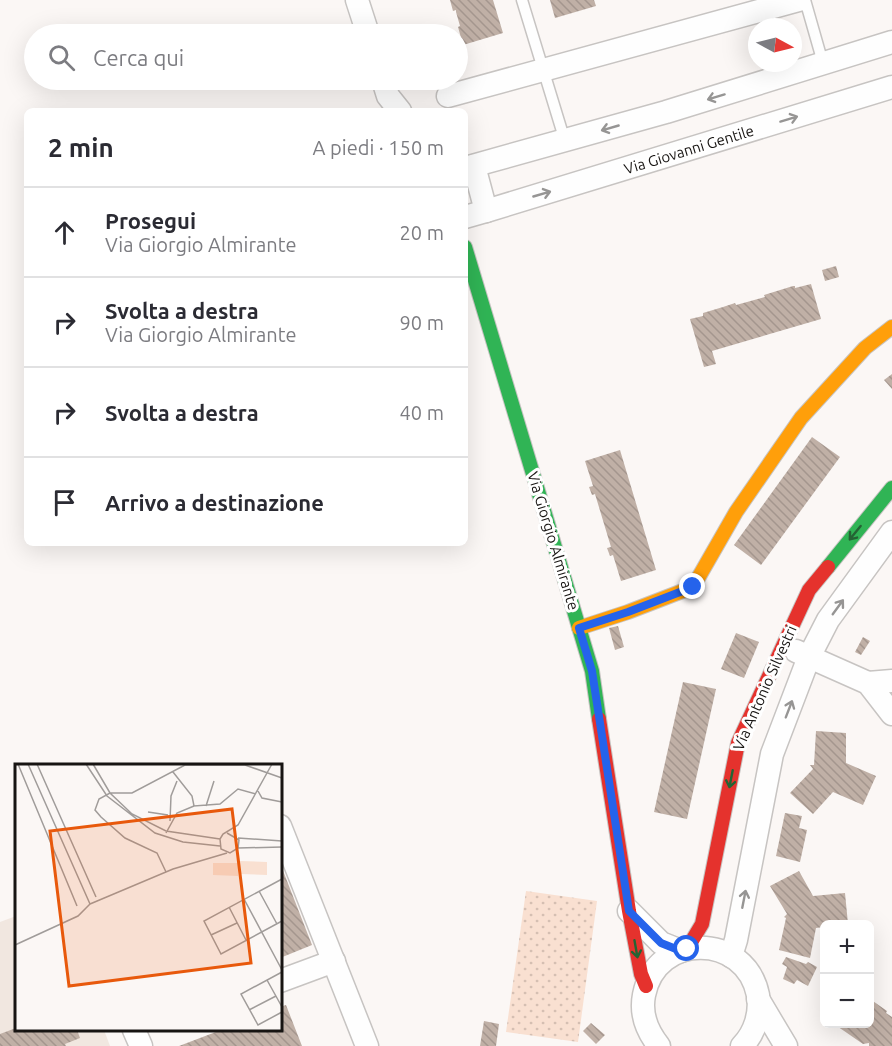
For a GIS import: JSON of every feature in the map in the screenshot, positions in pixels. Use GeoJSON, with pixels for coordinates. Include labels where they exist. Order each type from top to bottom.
{"type":"FeatureCollection","features":[{"type":"Feature","properties":{"kind":"street"},"geometry":{"type":"LineString","coordinates":[[357,0],[365,24]]}},
{"type":"Feature","properties":{"kind":"street"},"geometry":{"type":"LineString","coordinates":[[448,96],[799,0]]}},
{"type":"Feature","properties":{"kind":"street"},"geometry":{"type":"LineString","coordinates":[[475,214],[470,167],[666,112],[892,42]]}},
{"type":"Feature","properties":{"kind":"street","name":"Via Giovanni Gentile"},"geometry":{"type":"LineString","coordinates":[[475,214],[892,87]]}},
{"type":"Feature","properties":{"kind":"street"},"geometry":{"type":"LineString","coordinates":[[386,90],[398,108]]}},
{"type":"Feature","properties":{"kind":"street","name":"Via Giorgio Almirante"},"geometry":{"type":"LineString","coordinates":[[468,257],[592,671],[629,911],[641,974],[646,986]]}},
{"type":"Feature","properties":{"kind":"street"},"geometry":{"type":"LineString","coordinates":[[579,628],[693,587],[735,512],[801,418],[865,348],[892,327]]}},
{"type":"Feature","properties":{"kind":"street","name":"Via Antonio Silvestri"},"geometry":{"type":"LineString","coordinates":[[684,950],[702,924],[738,743],[809,590],[892,488]]}},
{"type":"Feature","properties":{"kind":"street","name":"Via Antonio Silvestri"},"geometry":{"type":"LineString","coordinates":[[731,956],[772,754],[809,657],[828,621],[892,532]]}},
{"type":"Feature","properties":{"kind":"street"},"geometry":{"type":"LineString","coordinates":[[783,645],[868,683],[892,714]]}},
{"type":"Feature","properties":{"kind":"street"},"geometry":{"type":"LineString","coordinates":[[868,683],[892,681]]}},
{"type":"Feature","properties":{"kind":"street"},"geometry":{"type":"LineString","coordinates":[[282,831],[367,1046]]}},
{"type":"Feature","properties":{"kind":"street"},"geometry":{"type":"LineString","coordinates":[[629,911],[661,943],[684,950]]}},
{"type":"Feature","properties":{"kind":"street"},"geometry":{"type":"LineString","coordinates":[[659,1046],[646,1026],[642,1006],[646,986],[653,972],[663,961],[692,948],[712,948],[731,956],[747,971],[756,989],[758,1014],[752,1034],[742,1046]]}},
{"type":"Feature","properties":{"kind":"street"},"geometry":{"type":"LineString","coordinates":[[282,980],[334,961]]}},
{"type":"Feature","properties":{"kind":"street"},"geometry":{"type":"LineString","coordinates":[[758,999],[786,1046]]}},
{"type":"Feature","properties":{"kind":"lane"},"geometry":{"type":"LineString","coordinates":[[522,0],[565,141]]}},
{"type":"Feature","properties":{"kind":"lane"},"geometry":{"type":"LineString","coordinates":[[805,0],[824,63]]}},
{"type":"Feature","properties":{"kind":"shaded area"},"geometry":{"type":"Polygon","coordinates":[[[526,891],[597,901],[578,1042],[506,1032],[526,891]]]}},
{"type":"Feature","properties":{"kind":"shaded area"},"geometry":{"type":"Polygon","coordinates":[[[15,916],[15,1031],[104,1031],[110,1046],[0,1046],[0,922],[15,916]]]}},
{"type":"Feature","properties":{"kind":"building"},"geometry":{"type":"Polygon","coordinates":[[[450,0],[493,0],[503,33],[468,44],[468,24],[459,24],[456,10],[453,11],[450,0]]]}},
{"type":"Feature","properties":{"kind":"building"},"geometry":{"type":"Polygon","coordinates":[[[550,0],[594,0],[596,6],[555,18],[550,0]]]}},
{"type":"Feature","properties":{"kind":"building"},"geometry":{"type":"Polygon","coordinates":[[[836,266],[839,277],[825,281],[822,270],[836,266]]]}},
{"type":"Feature","properties":{"kind":"building"},"geometry":{"type":"Polygon","coordinates":[[[811,284],[821,319],[712,351],[716,364],[704,367],[690,319],[735,303],[736,305],[765,297],[764,295],[793,286],[795,288],[811,284]]]}},
{"type":"Feature","properties":{"kind":"building"},"geometry":{"type":"Polygon","coordinates":[[[892,374],[892,389],[884,380],[892,374]]]}},
{"type":"Feature","properties":{"kind":"building"},"geometry":{"type":"Polygon","coordinates":[[[812,437],[840,457],[761,565],[734,545],[812,437]]]}},
{"type":"Feature","properties":{"kind":"building"},"geometry":{"type":"Polygon","coordinates":[[[620,450],[656,570],[621,581],[613,555],[610,556],[607,548],[611,547],[595,494],[592,495],[589,487],[593,486],[585,461],[620,450]]]}},
{"type":"Feature","properties":{"kind":"building"},"geometry":{"type":"Polygon","coordinates":[[[618,626],[624,647],[615,650],[609,628],[618,626]]]}},
{"type":"Feature","properties":{"kind":"building"},"geometry":{"type":"Polygon","coordinates":[[[736,633],[759,642],[744,678],[721,669],[736,633]]]}},
{"type":"Feature","properties":{"kind":"building"},"geometry":{"type":"Polygon","coordinates":[[[863,637],[870,641],[861,655],[855,652],[863,637]]]}},
{"type":"Feature","properties":{"kind":"building"},"geometry":{"type":"Polygon","coordinates":[[[683,682],[716,689],[687,819],[654,812],[683,682]]]}},
{"type":"Feature","properties":{"kind":"building"},"geometry":{"type":"Polygon","coordinates":[[[816,731],[846,733],[846,763],[876,776],[863,805],[833,792],[813,814],[790,793],[813,769],[810,765],[814,765],[816,731]]]}},
{"type":"Feature","properties":{"kind":"building"},"geometry":{"type":"Polygon","coordinates":[[[785,813],[802,816],[799,828],[807,830],[800,862],[776,856],[785,813]]]}},
{"type":"Feature","properties":{"kind":"building"},"geometry":{"type":"Polygon","coordinates":[[[282,868],[312,945],[282,957],[282,868]]]}},
{"type":"Feature","properties":{"kind":"building"},"geometry":{"type":"Polygon","coordinates":[[[799,871],[813,896],[845,893],[848,920],[820,920],[820,928],[816,928],[810,958],[779,950],[786,918],[784,917],[787,914],[770,886],[799,871]]]}},
{"type":"Feature","properties":{"kind":"building"},"geometry":{"type":"Polygon","coordinates":[[[786,957],[806,964],[808,962],[817,967],[808,986],[797,980],[794,984],[783,979],[787,967],[782,964],[786,957]]]}},
{"type":"Feature","properties":{"kind":"building"},"geometry":{"type":"Polygon","coordinates":[[[874,1002],[892,1017],[892,1046],[863,1044],[840,1028],[874,1028],[874,1002]]]}},
{"type":"Feature","properties":{"kind":"building"},"geometry":{"type":"Polygon","coordinates":[[[286,1005],[302,1046],[179,1046],[218,1031],[282,1031],[282,1006],[286,1005]]]}},
{"type":"Feature","properties":{"kind":"building"},"geometry":{"type":"Polygon","coordinates":[[[484,1021],[499,1024],[496,1046],[480,1046],[484,1021]]]}},
{"type":"Feature","properties":{"kind":"building"},"geometry":{"type":"Polygon","coordinates":[[[591,1023],[605,1035],[596,1044],[583,1031],[591,1023]]]}},
{"type":"Feature","properties":{"kind":"building"},"geometry":{"type":"Polygon","coordinates":[[[15,1028],[15,1031],[77,1031],[80,1038],[65,1044],[66,1046],[0,1046],[0,1034],[15,1028]]]}},
{"type":"Feature","properties":{"kind":"traffic: fast"},"geometry":{"type":"LineString","coordinates":[[468,257],[592,671],[599,719]]}},
{"type":"Feature","properties":{"kind":"traffic: fast"},"geometry":{"type":"LineString","coordinates":[[828,567],[892,488]]}},
{"type":"Feature","properties":{"kind":"traffic: slow"},"geometry":{"type":"LineString","coordinates":[[579,628],[693,587],[736,512],[801,418],[865,348],[892,327]]}},
{"type":"Feature","properties":{"kind":"traffic: jam"},"geometry":{"type":"LineString","coordinates":[[687,949],[702,924],[738,743],[809,590],[828,567]]}},
{"type":"Feature","properties":{"kind":"traffic: jam"},"geometry":{"type":"LineString","coordinates":[[599,719],[629,911],[641,974],[646,986]]}},
{"type":"Feature","properties":{"kind":"route"},"geometry":{"type":"LineString","coordinates":[[687,949],[681,951],[661,943],[629,911],[592,671],[579,628],[693,587]]}}]}
